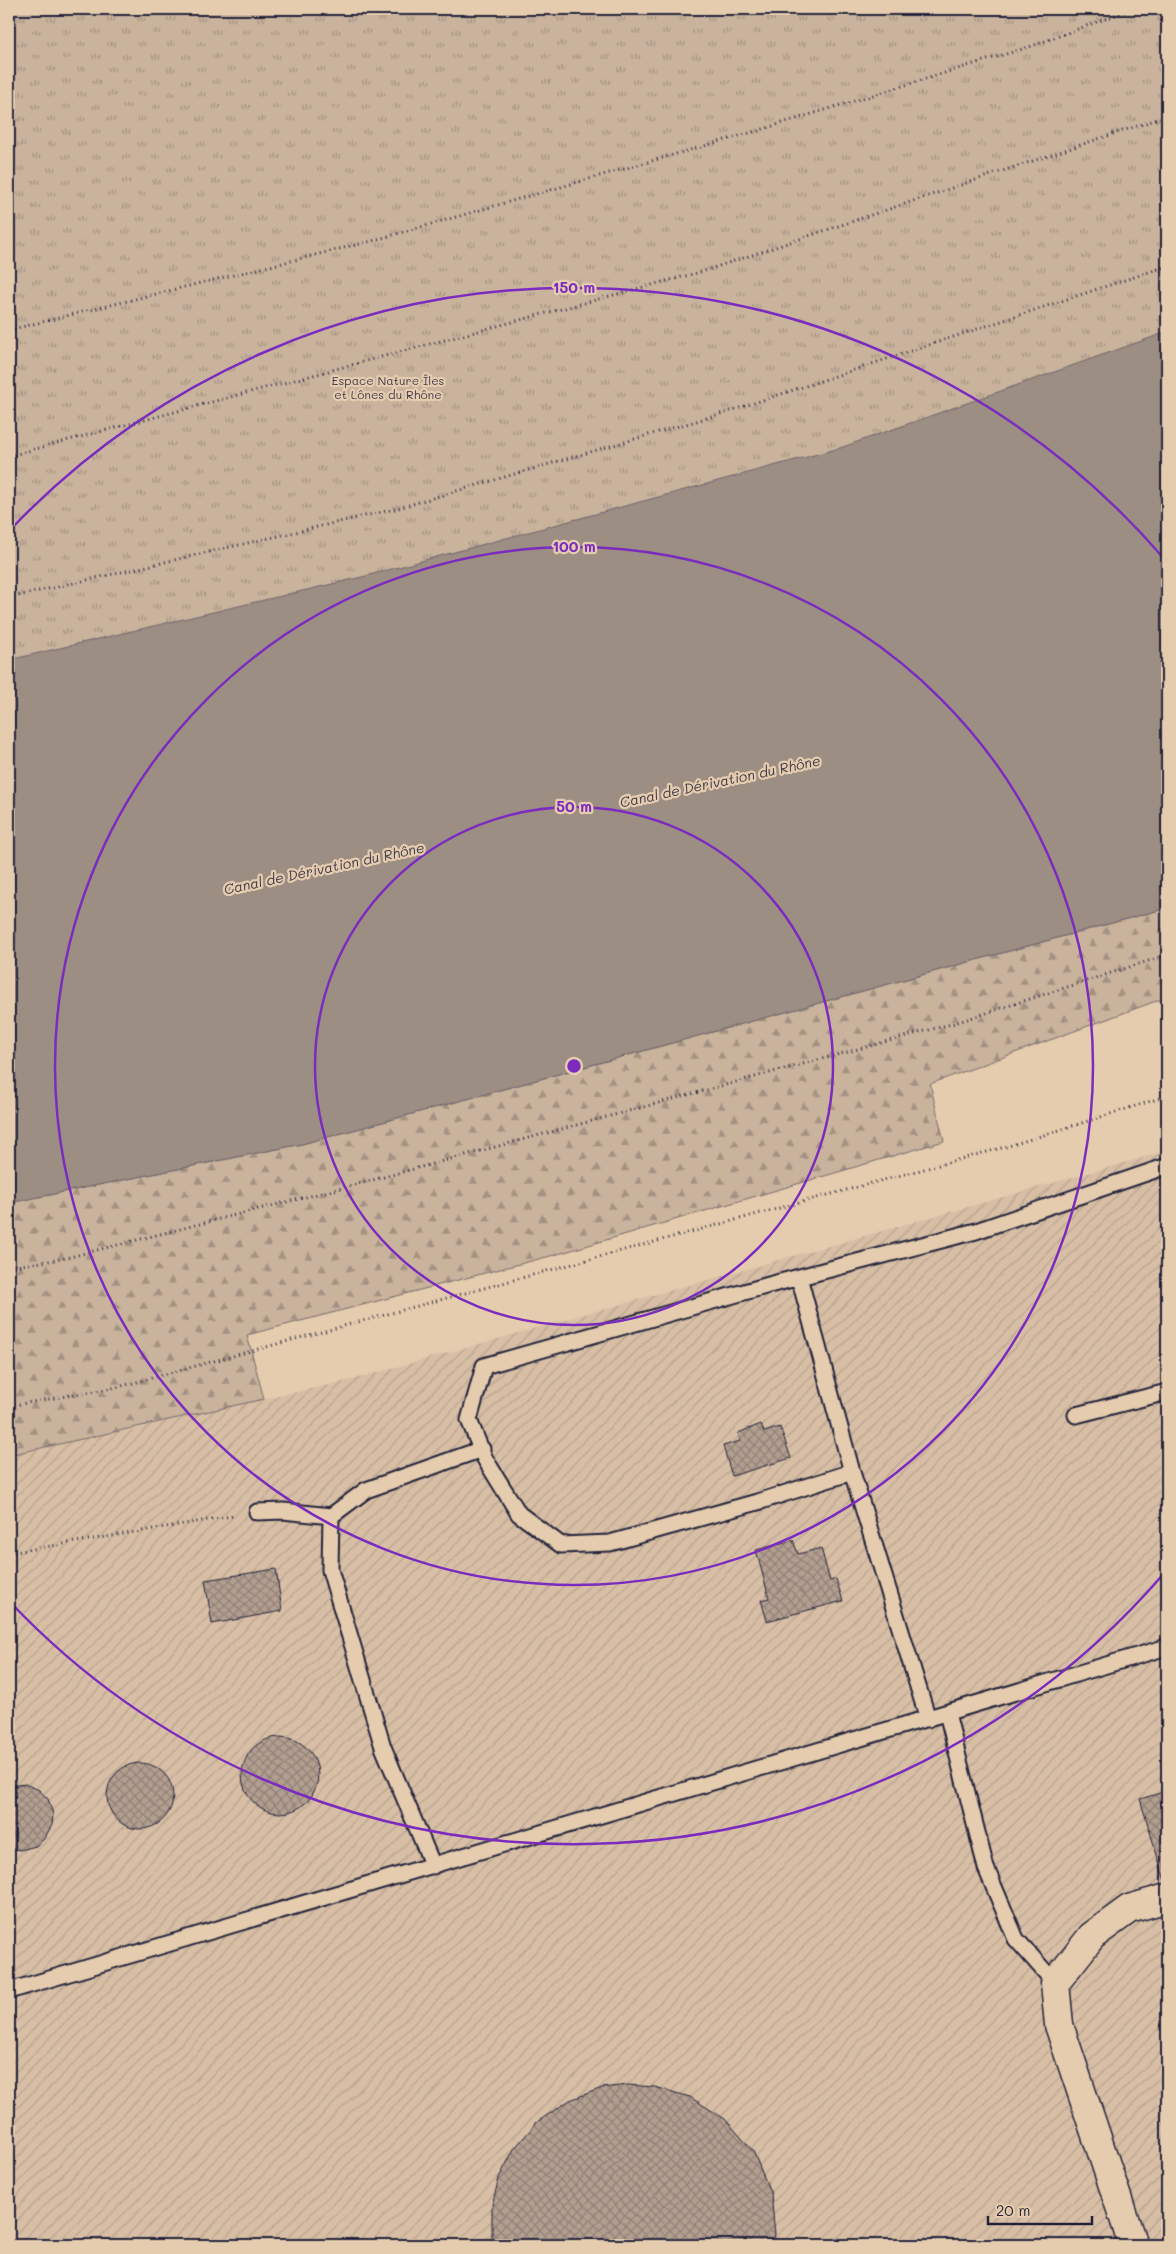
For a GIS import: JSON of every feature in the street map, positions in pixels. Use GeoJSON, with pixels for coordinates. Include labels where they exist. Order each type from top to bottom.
{"type":"FeatureCollection","features":[{"type":"Feature","properties":{"kind":"street"},"geometry":{"type":"LineString","coordinates":[[1133,2245],[1060,2025],[1056,1983],[1092,1936],[1129,1909],[1167,1898]]}},
{"type":"Feature","properties":{"kind":"lane"},"geometry":{"type":"LineString","coordinates":[[852,1472],[761,1501],[610,1543],[561,1545],[519,1514],[482,1449],[469,1420],[484,1366],[799,1277],[976,1231],[1167,1166]]}},
{"type":"Feature","properties":{"kind":"lane"},"geometry":{"type":"LineString","coordinates":[[799,1277],[852,1472],[928,1719]]}},
{"type":"Feature","properties":{"kind":"lane"},"geometry":{"type":"LineString","coordinates":[[1076,1416],[1167,1392]]}},
{"type":"Feature","properties":{"kind":"lane"},"geometry":{"type":"LineString","coordinates":[[257,1512],[283,1511],[331,1516],[366,1490],[482,1449]]}},
{"type":"Feature","properties":{"kind":"lane"},"geometry":{"type":"LineString","coordinates":[[331,1516],[330,1570],[383,1747],[433,1866]]}},
{"type":"Feature","properties":{"kind":"lane"},"geometry":{"type":"LineString","coordinates":[[9,1992],[1167,1647]]}},
{"type":"Feature","properties":{"kind":"lane"},"geometry":{"type":"LineString","coordinates":[[947,1713],[986,1868],[1016,1939],[1056,1983]]}},
{"type":"Feature","properties":{"kind":"path"},"geometry":{"type":"LineString","coordinates":[[9,330],[391,236],[769,128],[1032,46],[1132,9]]}},
{"type":"Feature","properties":{"kind":"path"},"geometry":{"type":"LineString","coordinates":[[9,456],[704,270],[1167,116]]}},
{"type":"Feature","properties":{"kind":"path"},"geometry":{"type":"LineString","coordinates":[[9,598],[395,509],[727,412],[1167,266]]}},
{"type":"Feature","properties":{"kind":"path"},"geometry":{"type":"LineString","coordinates":[[9,1267],[62,1259],[398,1174],[955,1023],[1167,955]]}},
{"type":"Feature","properties":{"kind":"path"},"geometry":{"type":"LineString","coordinates":[[9,1406],[118,1387],[1009,1146],[1167,1096]]}},
{"type":"Feature","properties":{"kind":"path"},"geometry":{"type":"LineString","coordinates":[[9,1553],[257,1512]]}},
{"type":"Feature","properties":{"kind":"shaded area"},"geometry":{"type":"Polygon","coordinates":[[[1167,1151],[1167,2245],[9,2245],[9,1455],[351,1380],[1167,1151]]]}},
{"type":"Feature","properties":{"kind":"green space","name":"Espace Nature Îles et Lônes du Rhône"},"geometry":{"type":"Polygon","coordinates":[[[9,9],[1167,9],[1167,610],[9,853],[9,9]]]}},
{"type":"Feature","properties":{"kind":"green space"},"geometry":{"type":"Polygon","coordinates":[[[1167,908],[1167,997],[930,1084],[944,1141],[558,1254],[247,1335],[264,1399],[9,1455],[9,1203],[302,1144],[1167,908]]]}},
{"type":"Feature","properties":{"kind":"water","name":"Canal de Dérivation du Rhône"},"geometry":{"type":"Polygon","coordinates":[[[1167,332],[1167,908],[302,1144],[9,1203],[9,660],[362,577],[840,448],[1167,332]]]}},
{"type":"Feature","properties":{"kind":"building"},"geometry":{"type":"Polygon","coordinates":[[[761,1424],[764,1432],[780,1427],[791,1458],[732,1476],[723,1446],[740,1441],[738,1433],[761,1424]]]}},
{"type":"Feature","properties":{"kind":"building"},"geometry":{"type":"Polygon","coordinates":[[[793,1540],[798,1554],[821,1548],[830,1581],[836,1579],[843,1601],[767,1621],[761,1600],[769,1598],[756,1550],[793,1540]]]}},
{"type":"Feature","properties":{"kind":"building"},"geometry":{"type":"Polygon","coordinates":[[[276,1569],[282,1611],[212,1624],[205,1580],[276,1569]]]}},
{"type":"Feature","properties":{"kind":"building"},"geometry":{"type":"Polygon","coordinates":[[[280,1737],[295,1740],[307,1748],[315,1760],[318,1775],[315,1790],[307,1802],[295,1810],[280,1813],[265,1810],[253,1802],[245,1790],[242,1775],[245,1760],[253,1748],[265,1740],[280,1737]]]}},
{"type":"Feature","properties":{"kind":"building"},"geometry":{"type":"Polygon","coordinates":[[[133,1763],[147,1763],[159,1768],[168,1777],[173,1789],[171,1809],[164,1820],[147,1829],[133,1829],[121,1824],[112,1815],[107,1803],[107,1789],[112,1777],[121,1768],[133,1763]]]}},
{"type":"Feature","properties":{"kind":"building"},"geometry":{"type":"Polygon","coordinates":[[[25,1784],[39,1790],[48,1799],[53,1814],[52,1825],[44,1839],[36,1846],[20,1850],[9,1848],[9,1786],[25,1784]]]}},
{"type":"Feature","properties":{"kind":"building"},"geometry":{"type":"Polygon","coordinates":[[[1167,1791],[1167,1888],[1140,1799],[1167,1791]]]}},
{"type":"Feature","properties":{"kind":"building"},"geometry":{"type":"Polygon","coordinates":[[[628,2085],[655,2087],[690,2097],[725,2119],[753,2151],[771,2194],[775,2234],[773,2245],[492,2245],[492,2205],[499,2178],[514,2149],[537,2122],[570,2100],[602,2088],[628,2085]]]}},
{"type":"Feature","properties":{"kind":"building"},"geometry":{"type":"Polygon","coordinates":[[[109,2240],[135,2242],[147,2245],[78,2245],[109,2240]]]}}]}
